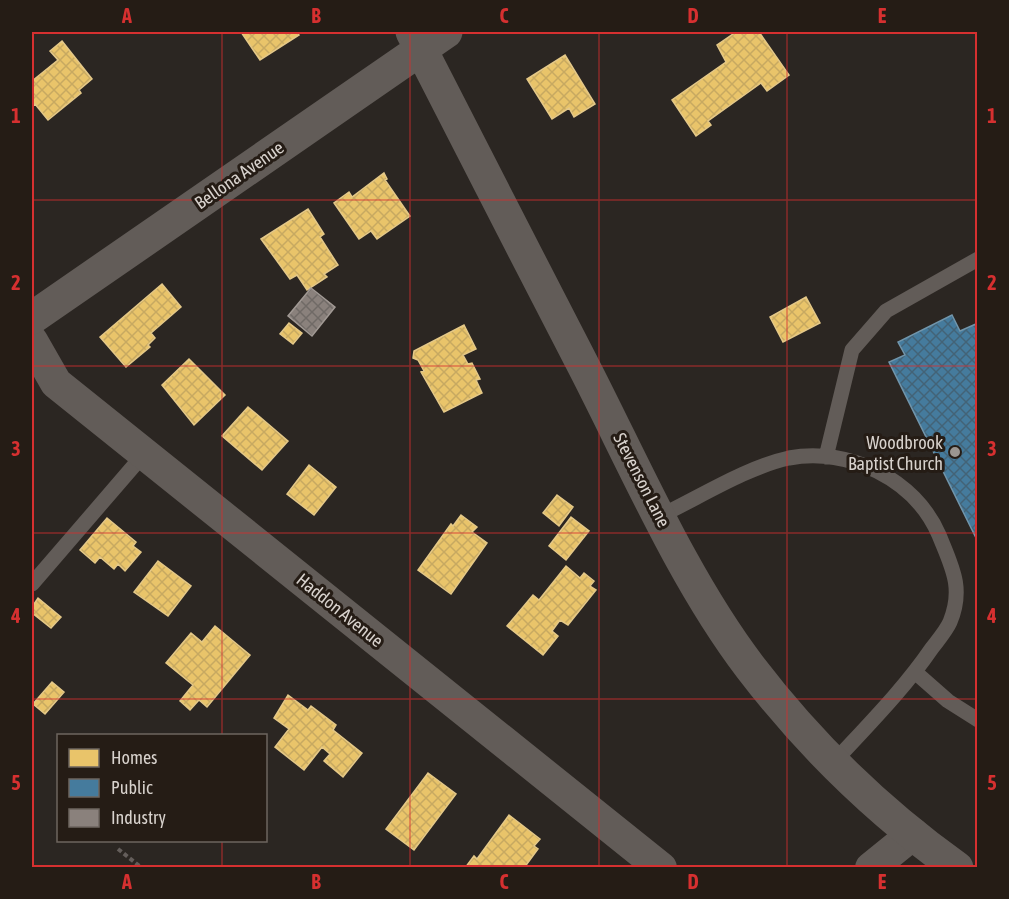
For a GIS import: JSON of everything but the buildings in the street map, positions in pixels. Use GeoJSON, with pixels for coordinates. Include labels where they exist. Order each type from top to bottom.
{"type":"FeatureCollection","features":[{"type":"Feature","properties":{"kind":"street","name":"Bellona Avenue"},"geometry":{"type":"LineString","coordinates":[[32,318],[426,37]]}},
{"type":"Feature","properties":{"kind":"street","name":"Stevenson Lane"},"geometry":{"type":"LineString","coordinates":[[426,37],[660,516],[715,614],[749,665],[789,715],[834,762],[913,834],[957,867]]}},
{"type":"Feature","properties":{"kind":"street","name":"Haddon Avenue"},"geometry":{"type":"LineString","coordinates":[[32,341],[56,383],[661,867]]}},
{"type":"Feature","properties":{"kind":"street"},"geometry":{"type":"LineString","coordinates":[[871,867],[913,834]]}},
{"type":"Feature","properties":{"kind":"lane"},"geometry":{"type":"LineString","coordinates":[[826,457],[852,350],[886,310],[978,259]]}},
{"type":"Feature","properties":{"kind":"lane"},"geometry":{"type":"LineString","coordinates":[[32,584],[144,454]]}},
{"type":"Feature","properties":{"kind":"lane"},"geometry":{"type":"LineString","coordinates":[[660,516],[757,469],[790,458],[826,457],[863,466],[893,478],[918,499],[937,531],[954,570],[958,594],[949,623],[915,672],[834,762]]}},
{"type":"Feature","properties":{"kind":"lane"},"geometry":{"type":"LineString","coordinates":[[915,672],[948,700],[978,720]]}},
{"type":"Feature","properties":{"kind":"path"},"geometry":{"type":"LineString","coordinates":[[118,849],[142,867]]}},
{"type":"Feature","properties":{"kind":"place","name":"Woodbrook Baptist Church"},"geometry":{"type":"Point","coordinates":[955,452]}}]}
